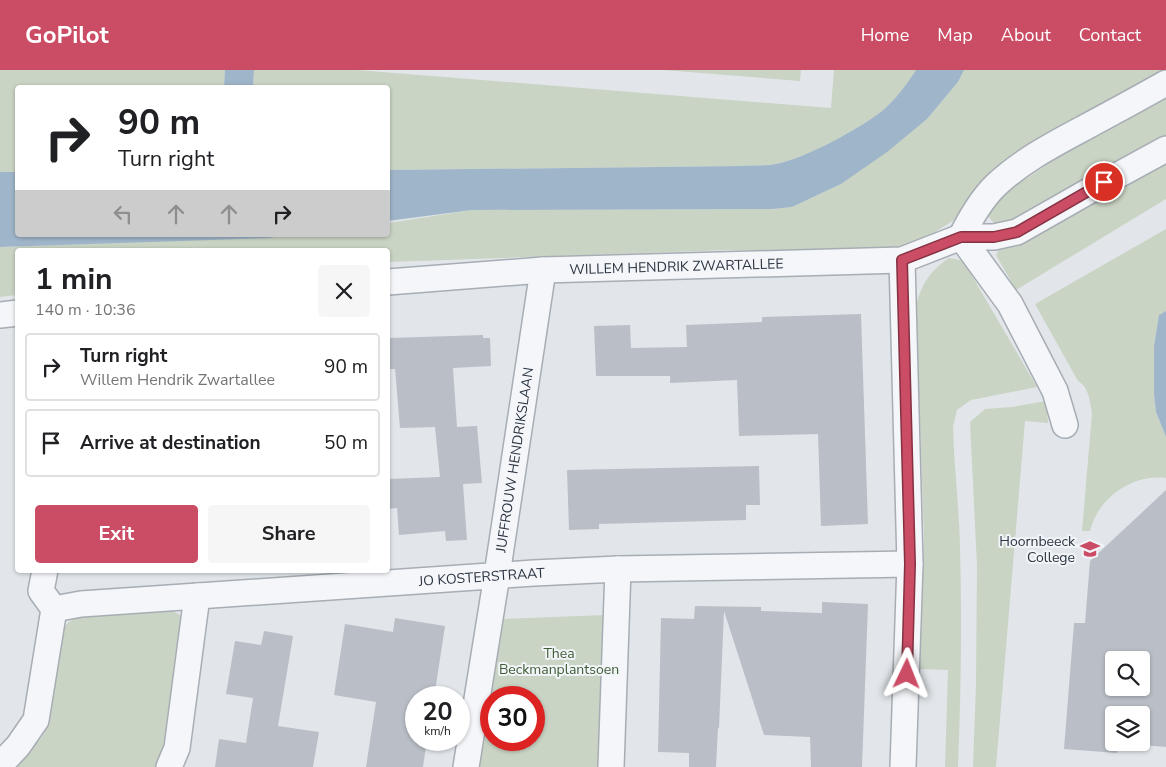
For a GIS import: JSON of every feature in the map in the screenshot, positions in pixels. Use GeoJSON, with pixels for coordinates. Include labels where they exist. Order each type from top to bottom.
{"type":"FeatureCollection","features":[{"type":"Feature","properties":{"kind":"street"},"geometry":{"type":"LineString","coordinates":[[1065,426],[1055,390],[1010,304],[961,237],[971,218],[988,195],[1018,167],[1053,144],[1166,83]]}},
{"type":"Feature","properties":{"kind":"street","name":"WILLEM HENDRIK ZWARTALLEE"},"geometry":{"type":"LineString","coordinates":[[390,282],[543,270],[902,260],[961,237],[994,237],[1017,232],[1089,190],[1166,149]]}},
{"type":"Feature","properties":{"kind":"street"},"geometry":{"type":"LineString","coordinates":[[902,260],[910,564],[903,767]]}},
{"type":"Feature","properties":{"kind":"street","name":"JUFFROUW HENDRIKSLAAN"},"geometry":{"type":"LineString","coordinates":[[466,767],[543,270]]}},
{"type":"Feature","properties":{"kind":"street"},"geometry":{"type":"LineString","coordinates":[[0,315],[15,313]]}},
{"type":"Feature","properties":{"kind":"street","name":"JO KOSTERSTRAAT"},"geometry":{"type":"LineString","coordinates":[[54,609],[81,604],[618,569],[910,564]]}},
{"type":"Feature","properties":{"kind":"street"},"geometry":{"type":"LineString","coordinates":[[611,767],[618,569]]}},
{"type":"Feature","properties":{"kind":"street"},"geometry":{"type":"LineString","coordinates":[[0,765],[18,746],[36,720],[54,609],[42,591],[45,573]]}},
{"type":"Feature","properties":{"kind":"street"},"geometry":{"type":"LineString","coordinates":[[169,767],[177,748],[197,596]]}},
{"type":"Feature","properties":{"kind":"green space"},"geometry":{"type":"Polygon","coordinates":[[[0,70],[225,70],[224,85],[15,85],[15,172],[0,172],[0,70]]]}},
{"type":"Feature","properties":{"kind":"green space"},"geometry":{"type":"Polygon","coordinates":[[[254,70],[357,70],[831,108],[834,70],[916,70],[892,102],[872,118],[846,134],[816,150],[788,161],[767,165],[741,166],[390,170],[390,85],[253,85],[254,70]]]}},
{"type":"Feature","properties":{"kind":"green space"},"geometry":{"type":"Polygon","coordinates":[[[664,70],[801,70],[800,81],[664,70]]]}},
{"type":"Feature","properties":{"kind":"green space"},"geometry":{"type":"Polygon","coordinates":[[[964,70],[1160,70],[1158,77],[1049,133],[997,174],[954,220],[932,234],[909,245],[882,251],[727,250],[390,262],[390,248],[15,248],[15,295],[0,297],[0,247],[262,237],[390,237],[390,223],[472,210],[773,209],[792,207],[841,184],[927,119],[958,82],[964,70]]]}},
{"type":"Feature","properties":{"kind":"green space"},"geometry":{"type":"Polygon","coordinates":[[[1166,96],[1166,140],[1033,212],[1000,226],[988,216],[990,208],[999,196],[1066,150],[1166,96]]]}},
{"type":"Feature","properties":{"kind":"green space"},"geometry":{"type":"Polygon","coordinates":[[[1166,159],[1166,199],[1016,290],[996,255],[1002,244],[1166,159]]]}},
{"type":"Feature","properties":{"kind":"green space"},"geometry":{"type":"Polygon","coordinates":[[[1166,229],[1166,311],[1159,315],[1154,346],[1154,395],[1156,412],[1166,437],[1166,478],[1153,478],[1129,484],[1118,491],[1100,508],[1090,531],[1082,531],[1092,413],[1090,400],[1085,387],[1078,381],[1035,304],[1166,229]]]}},
{"type":"Feature","properties":{"kind":"green space"},"geometry":{"type":"Polygon","coordinates":[[[949,258],[960,260],[965,264],[1037,387],[971,400],[957,410],[953,427],[961,573],[958,767],[945,767],[948,670],[920,669],[924,536],[916,306],[928,278],[937,267],[949,258]]]}},
{"type":"Feature","properties":{"kind":"green space"},"geometry":{"type":"Polygon","coordinates":[[[1046,401],[1048,423],[1025,421],[996,767],[973,767],[977,566],[970,422],[985,409],[1012,407],[1046,401]]]}},
{"type":"Feature","properties":{"kind":"green space"},"geometry":{"type":"Polygon","coordinates":[[[172,610],[181,616],[183,625],[160,767],[14,767],[42,737],[46,730],[60,636],[67,624],[74,619],[87,615],[172,610]]]}},
{"type":"Feature","properties":{"kind":"green space","name":"Thea Beckmanplantsoen"},"geometry":{"type":"Polygon","coordinates":[[[605,615],[599,767],[478,767],[480,751],[545,751],[545,686],[491,686],[501,619],[605,615]]]}},
{"type":"Feature","properties":{"kind":"water"},"geometry":{"type":"Polygon","coordinates":[[[225,70],[254,70],[253,85],[224,85],[225,70]]]}},
{"type":"Feature","properties":{"kind":"water"},"geometry":{"type":"Polygon","coordinates":[[[916,70],[964,70],[958,82],[927,119],[887,152],[841,184],[792,207],[773,209],[472,210],[390,221],[390,170],[772,165],[816,150],[846,134],[882,111],[905,86],[916,70]]]}},
{"type":"Feature","properties":{"kind":"water"},"geometry":{"type":"Polygon","coordinates":[[[0,172],[15,172],[15,237],[275,237],[269,238],[0,247],[0,172]]]}},
{"type":"Feature","properties":{"kind":"water"},"geometry":{"type":"Polygon","coordinates":[[[1166,311],[1166,437],[1156,412],[1154,346],[1159,315],[1166,311]]]}},
{"type":"Feature","properties":{"kind":"building"},"geometry":{"type":"Polygon","coordinates":[[[861,314],[868,524],[821,526],[818,434],[739,436],[737,380],[670,383],[670,376],[596,376],[594,326],[630,325],[631,348],[687,347],[686,325],[762,322],[762,317],[861,314]]]}},
{"type":"Feature","properties":{"kind":"building"},"geometry":{"type":"Polygon","coordinates":[[[483,335],[483,338],[490,338],[491,366],[453,368],[457,427],[477,426],[482,483],[463,484],[467,540],[446,541],[445,531],[399,535],[397,508],[390,509],[390,479],[440,477],[435,427],[400,428],[395,369],[390,369],[390,338],[483,335]]]}},
{"type":"Feature","properties":{"kind":"building"},"geometry":{"type":"Polygon","coordinates":[[[759,466],[760,505],[746,505],[746,520],[599,524],[599,529],[569,530],[567,470],[759,466]]]}},
{"type":"Feature","properties":{"kind":"building"},"geometry":{"type":"Polygon","coordinates":[[[1166,490],[1166,747],[1150,746],[1150,706],[1105,706],[1105,751],[1117,751],[1117,753],[1064,749],[1074,623],[1085,623],[1090,561],[1166,490]]]}},
{"type":"Feature","properties":{"kind":"building"},"geometry":{"type":"Polygon","coordinates":[[[822,602],[868,604],[862,767],[811,767],[810,737],[764,735],[724,611],[716,767],[689,767],[689,753],[658,752],[661,618],[694,619],[695,606],[761,607],[761,611],[822,613],[822,602]]]}},
{"type":"Feature","properties":{"kind":"building"},"geometry":{"type":"Polygon","coordinates":[[[395,618],[445,626],[436,686],[405,686],[405,751],[425,751],[423,767],[366,767],[376,702],[334,695],[345,624],[393,632],[395,618]]]}},
{"type":"Feature","properties":{"kind":"building"},"geometry":{"type":"Polygon","coordinates":[[[264,631],[293,636],[278,726],[319,732],[313,767],[215,767],[219,739],[246,743],[253,698],[226,694],[235,641],[261,645],[264,631]]]}},
{"type":"Feature","properties":{"kind":"place","name":"Hoornbeeck College"},"geometry":{"type":"Point","coordinates":[1090,549]}},
{"type":"Feature","properties":{"kind":"route"},"geometry":{"type":"LineString","coordinates":[[907,674],[910,564],[902,260],[961,237],[994,237],[1017,232],[1048,216],[1104,182]]}}]}
